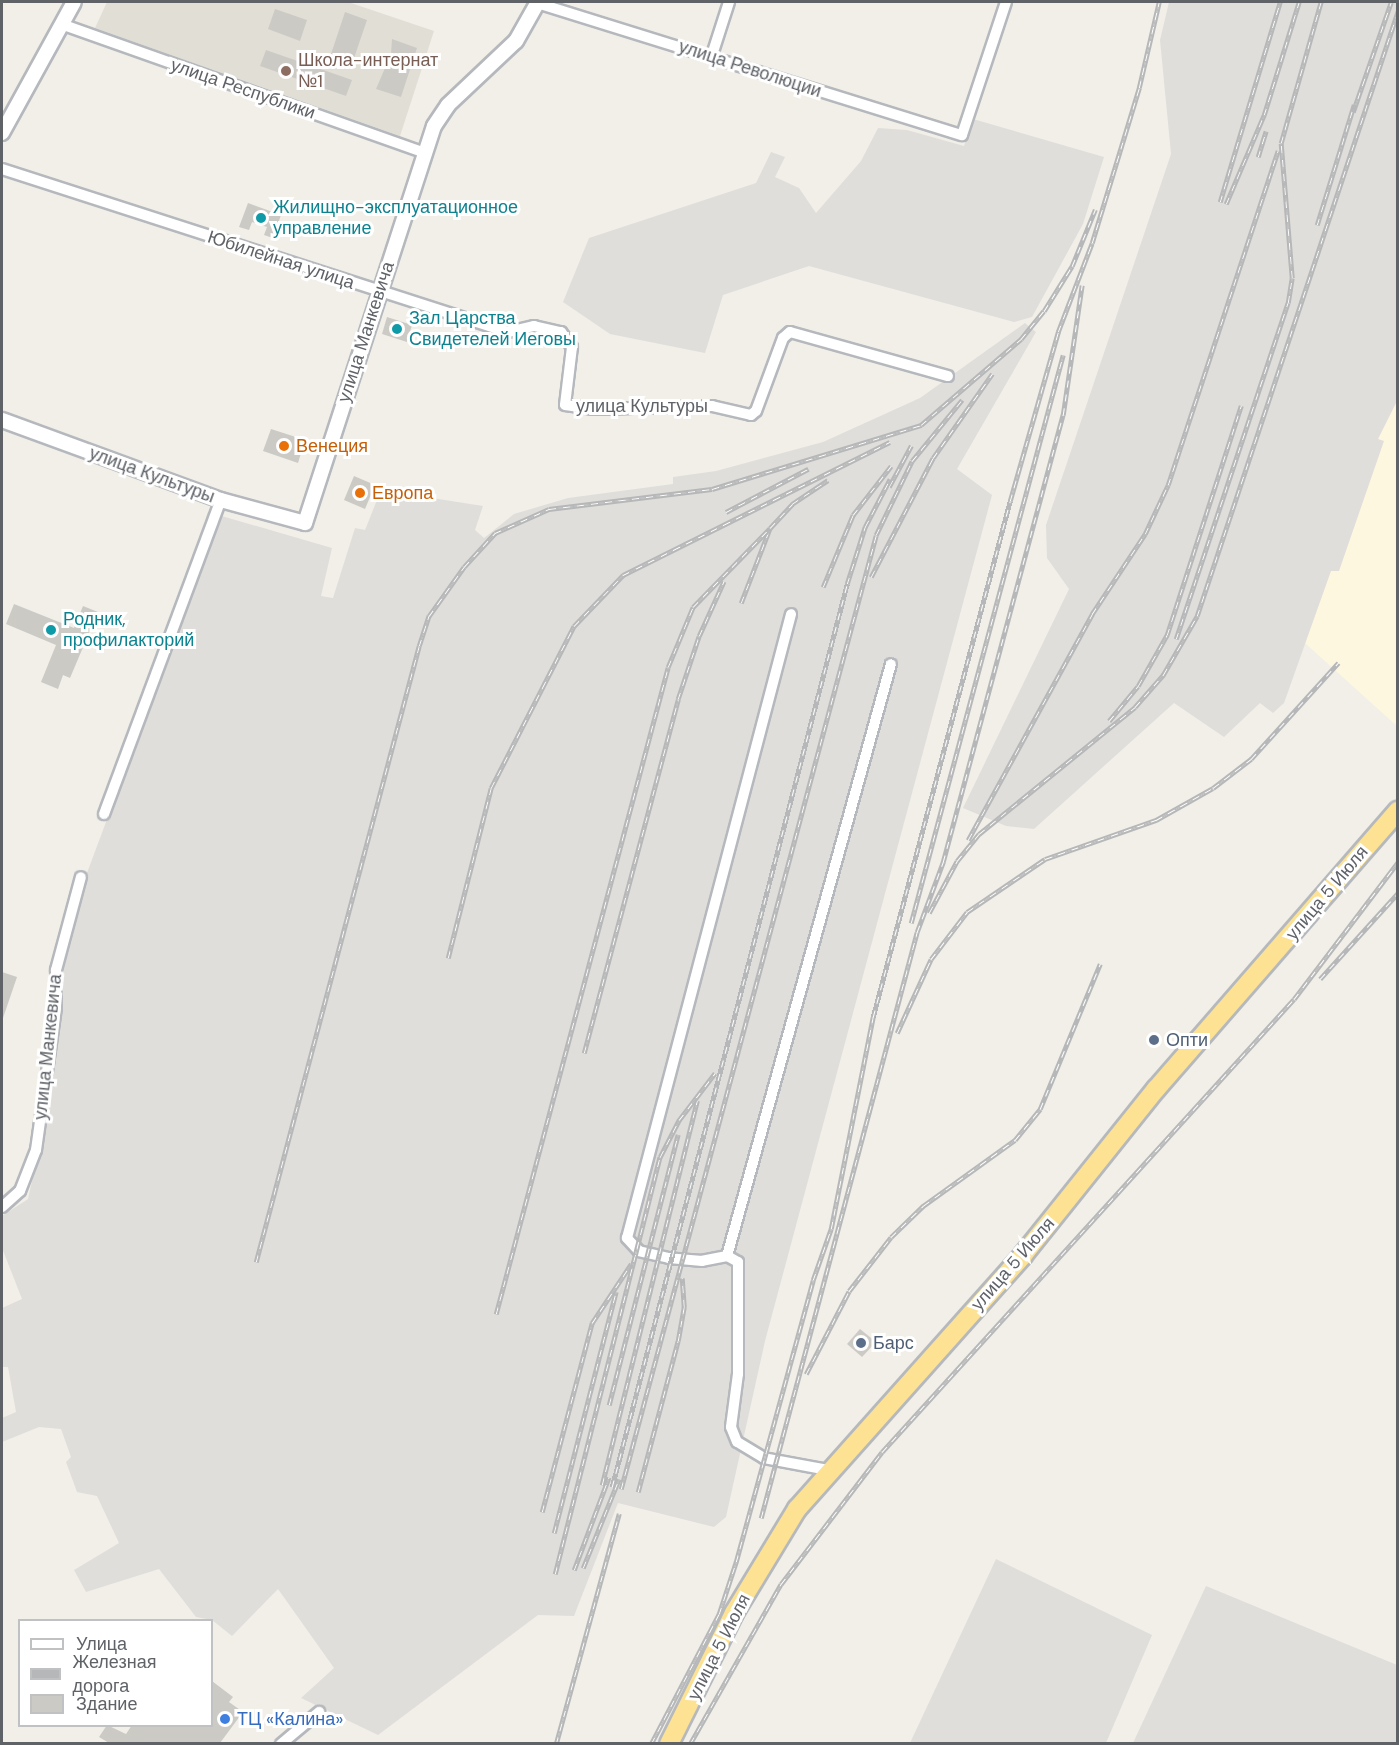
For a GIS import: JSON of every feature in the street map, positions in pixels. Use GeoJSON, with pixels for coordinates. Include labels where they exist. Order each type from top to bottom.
{"type":"FeatureCollection","features":[{"type":"Feature","properties":{"kind":"highway","name":"улица 5 Июля"},"geometry":{"type":"LineString","coordinates":[[669,1743],[740,1604],[796,1509],[828,1470],[1023,1256],[1156,1089],[1398,811]]}},
{"type":"Feature","properties":{"kind":"street"},"geometry":{"type":"LineString","coordinates":[[2,133],[74,2]]}},
{"type":"Feature","properties":{"kind":"street","name":"улица Революции"},"geometry":{"type":"LineString","coordinates":[[537,2],[962,135],[1006,2]]}},
{"type":"Feature","properties":{"kind":"street","name":"улица Манкевича"},"geometry":{"type":"LineString","coordinates":[[305,523],[425,153],[448,105],[516,41],[537,2]]}},
{"type":"Feature","properties":{"kind":"street"},"geometry":{"type":"LineString","coordinates":[[712,55],[729,2]]}},
{"type":"Feature","properties":{"kind":"street","name":"улица Республики"},"geometry":{"type":"LineString","coordinates":[[61,24],[425,153]]}},
{"type":"Feature","properties":{"kind":"street","name":"Юбилейная улица"},"geometry":{"type":"LineString","coordinates":[[2,169],[508,332],[534,326],[561,332],[572,347],[570,366]]}},
{"type":"Feature","properties":{"kind":"street","name":"улица Культуры"},"geometry":{"type":"LineString","coordinates":[[570,366],[566,405],[594,409],[712,406],[744,416],[756,411],[783,338],[790,332],[948,376]]}},
{"type":"Feature","properties":{"kind":"street","name":"улица Культуры"},"geometry":{"type":"LineString","coordinates":[[2,420],[221,500],[305,523]]}},
{"type":"Feature","properties":{"kind":"street"},"geometry":{"type":"LineString","coordinates":[[104,814],[221,500]]}},
{"type":"Feature","properties":{"kind":"street"},"geometry":{"type":"LineString","coordinates":[[791,614],[627,1238],[639,1251],[669,1258],[702,1261],[727,1256],[738,1262],[738,1374],[731,1427],[737,1442],[764,1458],[828,1470]]}},
{"type":"Feature","properties":{"kind":"street"},"geometry":{"type":"LineString","coordinates":[[727,1256],[891,664]]}},
{"type":"Feature","properties":{"kind":"street","name":"улица Манкевича"},"geometry":{"type":"LineString","coordinates":[[2,1207],[20,1191],[36,1150],[56,1007],[56,970],[62,934],[81,877]]}},
{"type":"Feature","properties":{"kind":"street"},"geometry":{"type":"LineString","coordinates":[[281,1743],[319,1712]]}},
{"type":"Feature","properties":{"kind":"shaded area","name":"Школа-интернат №1"},"geometry":{"type":"Polygon","coordinates":[[[107,2],[348,2],[434,31],[400,136],[95,28],[107,2]]]}},
{"type":"Feature","properties":{"kind":"shaded area"},"geometry":{"type":"Polygon","coordinates":[[[1169,2],[1397,2],[1397,401],[1378,439],[1384,441],[1339,571],[1331,571],[1284,703],[1273,713],[1260,703],[1224,737],[1174,703],[1034,829],[1006,826],[963,808],[1069,589],[1047,558],[1046,525],[1171,154],[1160,40],[1169,2]]]}},
{"type":"Feature","properties":{"kind":"shaded area"},"geometry":{"type":"Polygon","coordinates":[[[973,119],[1104,157],[1083,224],[1032,317],[1014,322],[809,266],[723,295],[705,353],[610,334],[563,302],[589,238],[756,183],[771,152],[785,157],[775,177],[799,188],[816,213],[861,161],[878,128],[907,130],[964,146],[973,119]]]}},
{"type":"Feature","properties":{"kind":"shaded area"},"geometry":{"type":"Polygon","coordinates":[[[1025,323],[1036,332],[957,469],[992,495],[765,1341],[726,1517],[714,1527],[618,1503],[574,1616],[538,1615],[378,1735],[301,1698],[334,1668],[278,1589],[232,1636],[213,1619],[196,1617],[159,1569],[86,1592],[74,1570],[119,1543],[97,1496],[77,1492],[66,1462],[71,1457],[61,1429],[39,1427],[2,1442],[2,1418],[16,1412],[8,1367],[2,1367],[2,1308],[22,1299],[2,1248],[2,1216],[28,1199],[50,1100],[62,974],[84,881],[144,720],[208,512],[332,548],[321,596],[333,598],[355,528],[365,530],[381,490],[483,506],[475,530],[484,538],[514,514],[568,498],[673,484],[673,477],[716,471],[823,442],[920,398],[1025,323]]]}},
{"type":"Feature","properties":{"kind":"shaded area"},"geometry":{"type":"Polygon","coordinates":[[[1397,401],[1397,726],[1305,643],[1331,570],[1339,571],[1383,441],[1378,439],[1397,401]]]}},
{"type":"Feature","properties":{"kind":"shaded area"},"geometry":{"type":"Polygon","coordinates":[[[996,1559],[1152,1635],[1106,1743],[910,1743],[996,1559]]]}},
{"type":"Feature","properties":{"kind":"shaded area"},"geometry":{"type":"Polygon","coordinates":[[[1206,1586],[1397,1665],[1397,1743],[1133,1743],[1206,1586]]]}},
{"type":"Feature","properties":{"kind":"building"},"geometry":{"type":"Polygon","coordinates":[[[275,9],[307,20],[300,41],[268,29],[275,9]]]}},
{"type":"Feature","properties":{"kind":"building"},"geometry":{"type":"Polygon","coordinates":[[[345,12],[367,20],[352,64],[330,57],[345,12]]]}},
{"type":"Feature","properties":{"kind":"building"},"geometry":{"type":"Polygon","coordinates":[[[392,39],[417,48],[401,97],[376,89],[391,54],[392,39]]]}},
{"type":"Feature","properties":{"kind":"building"},"geometry":{"type":"Polygon","coordinates":[[[266,50],[352,80],[346,96],[260,66],[266,50]]]}},
{"type":"Feature","properties":{"kind":"building","name":"Жилищно-эксплуатационное управление"},"geometry":{"type":"Polygon","coordinates":[[[248,203],[281,215],[273,238],[264,235],[267,227],[252,222],[249,230],[239,227],[248,203]]]}},
{"type":"Feature","properties":{"kind":"building","name":"Зал Царства Свидетелей Иеговы"},"geometry":{"type":"Polygon","coordinates":[[[387,317],[412,325],[407,342],[382,334],[387,317]]]}},
{"type":"Feature","properties":{"kind":"building","name":"Венеция"},"geometry":{"type":"Polygon","coordinates":[[[271,429],[305,440],[298,463],[263,451],[271,429]]]}},
{"type":"Feature","properties":{"kind":"building","name":"Европа"},"geometry":{"type":"Polygon","coordinates":[[[354,476],[375,485],[365,509],[344,500],[354,476]]]}},
{"type":"Feature","properties":{"kind":"building"},"geometry":{"type":"Polygon","coordinates":[[[14,604],[74,628],[83,606],[98,612],[70,678],[63,675],[58,689],[41,682],[56,645],[6,624],[14,604]]]}},
{"type":"Feature","properties":{"kind":"building"},"geometry":{"type":"Polygon","coordinates":[[[2,972],[17,977],[3,1018],[2,1018],[2,972]]]}},
{"type":"Feature","properties":{"kind":"building","name":"Барс"},"geometry":{"type":"Polygon","coordinates":[[[860,1329],[876,1342],[862,1357],[847,1344],[860,1329]]]}},
{"type":"Feature","properties":{"kind":"building","name":"ТЦ «Калина»"},"geometry":{"type":"Polygon","coordinates":[[[213,1682],[233,1697],[229,1702],[243,1712],[220,1743],[109,1743],[99,1737],[106,1727],[111,1727],[126,1734],[131,1727],[213,1727],[213,1682]]]}},
{"type":"Feature","properties":{"kind":"railway"},"geometry":{"type":"LineString","coordinates":[[651,1744],[719,1614],[736,1562],[813,1280],[831,1229],[873,1017],[1010,501],[1058,332],[1092,243],[1139,88],[1159,2]]}},
{"type":"Feature","properties":{"kind":"railway"},"geometry":{"type":"LineString","coordinates":[[1220,202],[1280,2]]}},
{"type":"Feature","properties":{"kind":"railway"},"geometry":{"type":"LineString","coordinates":[[1226,204],[1264,115],[1299,2]]}},
{"type":"Feature","properties":{"kind":"railway"},"geometry":{"type":"LineString","coordinates":[[1176,639],[1288,303],[1292,278],[1281,143],[1321,2]]}},
{"type":"Feature","properties":{"kind":"railway"},"geometry":{"type":"LineString","coordinates":[[1353,112],[1391,2]]}},
{"type":"Feature","properties":{"kind":"railway"},"geometry":{"type":"LineString","coordinates":[[929,913],[957,861],[979,834],[1135,707],[1163,675],[1197,616],[1398,11]]}},
{"type":"Feature","properties":{"kind":"railway"},"geometry":{"type":"LineString","coordinates":[[1317,225],[1354,105]]}},
{"type":"Feature","properties":{"kind":"railway"},"geometry":{"type":"LineString","coordinates":[[1258,157],[1266,131]]}},
{"type":"Feature","properties":{"kind":"railway"},"geometry":{"type":"LineString","coordinates":[[968,840],[1092,614],[1145,534],[1168,485],[1278,151]]}},
{"type":"Feature","properties":{"kind":"railway"},"geometry":{"type":"LineString","coordinates":[[256,1262],[419,646],[429,616],[464,567],[495,533],[549,509],[712,489],[921,425],[1021,339],[1044,311],[1072,266],[1095,210]]}},
{"type":"Feature","properties":{"kind":"railway"},"geometry":{"type":"LineString","coordinates":[[761,1518],[917,932],[943,862],[1063,415],[1082,285]]}},
{"type":"Feature","properties":{"kind":"railway"},"geometry":{"type":"LineString","coordinates":[[911,923],[1063,355]]}},
{"type":"Feature","properties":{"kind":"railway"},"geometry":{"type":"LineString","coordinates":[[871,577],[933,458],[992,374]]}},
{"type":"Feature","properties":{"kind":"railway"},"geometry":{"type":"LineString","coordinates":[[621,1489],[876,535],[912,461],[962,400]]}},
{"type":"Feature","properties":{"kind":"railway"},"geometry":{"type":"LineString","coordinates":[[1109,721],[1138,686],[1167,635],[1241,406]]}},
{"type":"Feature","properties":{"kind":"railway"},"geometry":{"type":"LineString","coordinates":[[448,958],[491,788],[574,626],[623,575],[890,442]]}},
{"type":"Feature","properties":{"kind":"railway"},"geometry":{"type":"LineString","coordinates":[[889,487],[911,446]]}},
{"type":"Feature","properties":{"kind":"railway"},"geometry":{"type":"LineString","coordinates":[[823,587],[853,515],[891,466]]}},
{"type":"Feature","properties":{"kind":"railway"},"geometry":{"type":"LineString","coordinates":[[726,512],[808,469]]}},
{"type":"Feature","properties":{"kind":"railway"},"geometry":{"type":"LineString","coordinates":[[612,1487],[847,584],[865,527],[890,479]]}},
{"type":"Feature","properties":{"kind":"railway"},"geometry":{"type":"LineString","coordinates":[[741,603],[770,528],[792,504],[828,480]]}},
{"type":"Feature","properties":{"kind":"railway"},"geometry":{"type":"LineString","coordinates":[[496,1314],[668,667],[693,607],[770,528]]}},
{"type":"Feature","properties":{"kind":"railway"},"geometry":{"type":"LineString","coordinates":[[584,1053],[678,699],[699,636],[724,581]]}},
{"type":"Feature","properties":{"kind":"railway"},"geometry":{"type":"LineString","coordinates":[[897,1033],[931,959],[967,912],[1045,859],[1156,820],[1213,788],[1251,759],[1338,663]]}},
{"type":"Feature","properties":{"kind":"railway"},"geometry":{"type":"LineString","coordinates":[[690,1744],[781,1584],[882,1452],[1294,999],[1398,862]]}},
{"type":"Feature","properties":{"kind":"railway"},"geometry":{"type":"LineString","coordinates":[[1320,979],[1398,893]]}},
{"type":"Feature","properties":{"kind":"railway"},"geometry":{"type":"LineString","coordinates":[[806,1374],[849,1291],[891,1237],[923,1206],[1015,1140],[1040,1109],[1100,964]]}},
{"type":"Feature","properties":{"kind":"railway"},"geometry":{"type":"LineString","coordinates":[[555,1574],[660,1157],[679,1120],[715,1073]]}},
{"type":"Feature","properties":{"kind":"railway"},"geometry":{"type":"LineString","coordinates":[[602,1485],[697,1101]]}},
{"type":"Feature","properties":{"kind":"railway"},"geometry":{"type":"LineString","coordinates":[[609,1405],[678,1135]]}},
{"type":"Feature","properties":{"kind":"railway"},"geometry":{"type":"LineString","coordinates":[[542,1512],[592,1323],[631,1264]]}},
{"type":"Feature","properties":{"kind":"railway"},"geometry":{"type":"LineString","coordinates":[[638,1492],[678,1341],[684,1307],[682,1278]]}},
{"type":"Feature","properties":{"kind":"railway"},"geometry":{"type":"LineString","coordinates":[[554,1533],[616,1292]]}},
{"type":"Feature","properties":{"kind":"railway"},"geometry":{"type":"LineString","coordinates":[[574,1570],[609,1477]]}},
{"type":"Feature","properties":{"kind":"railway"},"geometry":{"type":"LineString","coordinates":[[583,1568],[619,1479]]}},
{"type":"Feature","properties":{"kind":"railway"},"geometry":{"type":"LineString","coordinates":[[556,1744],[619,1513]]}},
{"type":"Feature","properties":{"kind":"place","name":"Школа-интернат №1"},"geometry":{"type":"Point","coordinates":[286,71]}},
{"type":"Feature","properties":{"kind":"place","name":"Жилищно-эксплуатационное управление"},"geometry":{"type":"Point","coordinates":[261,218]}},
{"type":"Feature","properties":{"kind":"place","name":"Зал Царства Свидетелей Иеговы"},"geometry":{"type":"Point","coordinates":[397,329]}},
{"type":"Feature","properties":{"kind":"place","name":"Венеция"},"geometry":{"type":"Point","coordinates":[284,446]}},
{"type":"Feature","properties":{"kind":"place","name":"Европа"},"geometry":{"type":"Point","coordinates":[360,493]}},
{"type":"Feature","properties":{"kind":"place","name":"Родник, профилакторий"},"geometry":{"type":"Point","coordinates":[51,630]}},
{"type":"Feature","properties":{"kind":"place","name":"Опти"},"geometry":{"type":"Point","coordinates":[1154,1040]}},
{"type":"Feature","properties":{"kind":"place","name":"Барс"},"geometry":{"type":"Point","coordinates":[861,1343]}},
{"type":"Feature","properties":{"kind":"place","name":"ТЦ «Калина»"},"geometry":{"type":"Point","coordinates":[225,1719]}}]}
